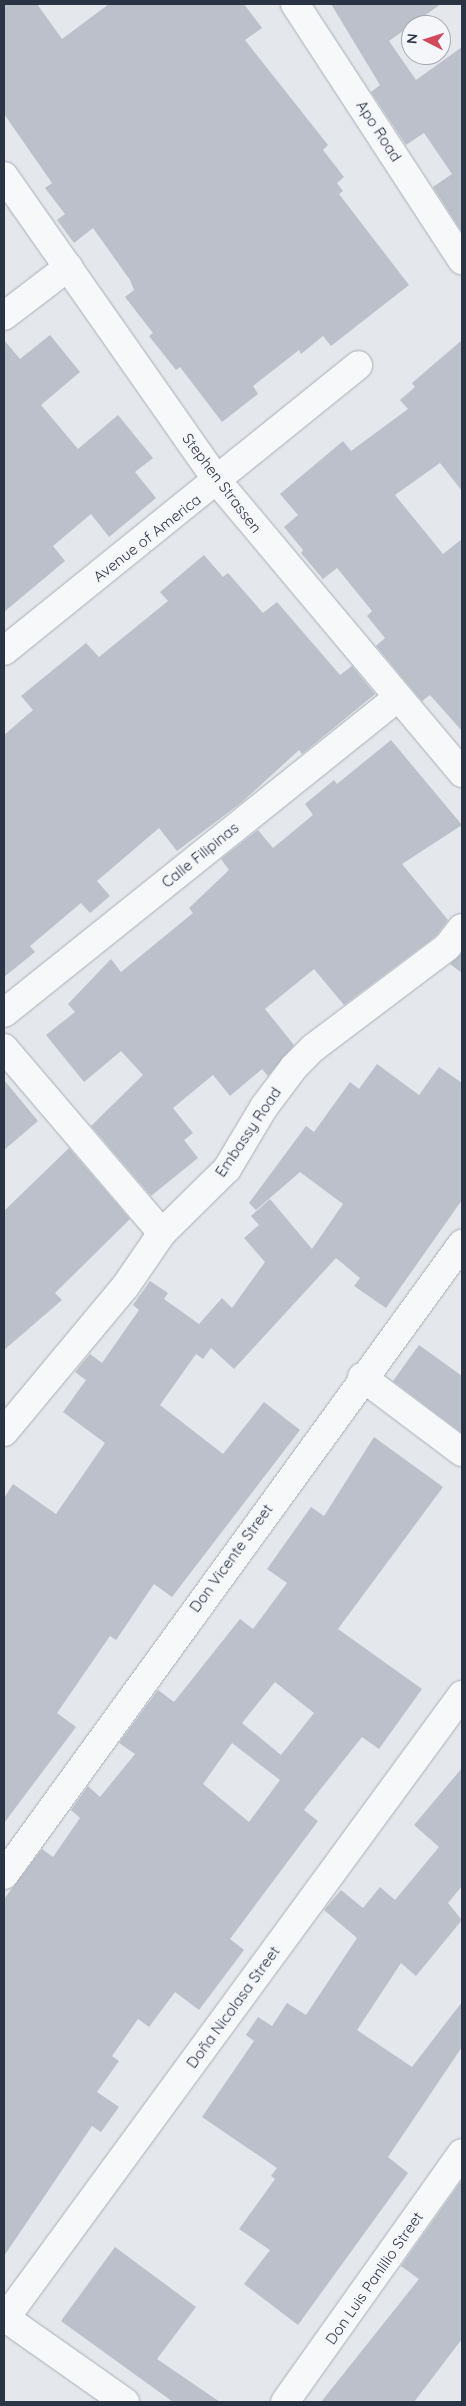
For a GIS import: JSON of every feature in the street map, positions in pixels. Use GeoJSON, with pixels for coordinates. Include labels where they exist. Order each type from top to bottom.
{"type":"FeatureCollection","features":[{"type":"Feature","properties":{"kind":"street","name":"Apo Road"},"geometry":{"type":"LineString","coordinates":[[295,4],[462,260]]}},
{"type":"Feature","properties":{"kind":"street","name":"Stephen Strassen"},"geometry":{"type":"LineString","coordinates":[[4,176],[218,482],[397,698],[462,773]]}},
{"type":"Feature","properties":{"kind":"street"},"geometry":{"type":"LineString","coordinates":[[4,316],[68,267]]}},
{"type":"Feature","properties":{"kind":"street","name":"Avenue of America"},"geometry":{"type":"LineString","coordinates":[[4,651],[218,482],[358,365]]}},
{"type":"Feature","properties":{"kind":"street","name":"Calle Filipinas"},"geometry":{"type":"LineString","coordinates":[[4,1013],[397,698]]}},
{"type":"Feature","properties":{"kind":"street","name":"Embassy Road"},"geometry":{"type":"LineString","coordinates":[[4,1432],[125,1287],[162,1233],[227,1169],[264,1107],[312,1048],[447,947],[462,928]]}},
{"type":"Feature","properties":{"kind":"street"},"geometry":{"type":"LineString","coordinates":[[4,1048],[162,1233]]}},
{"type":"Feature","properties":{"kind":"street","name":"Don Vicente Street"},"geometry":{"type":"LineString","coordinates":[[4,1875],[362,1377],[462,1244]]}},
{"type":"Feature","properties":{"kind":"street"},"geometry":{"type":"LineString","coordinates":[[362,1377],[462,1452]]}},
{"type":"Feature","properties":{"kind":"street","name":"Doña Nicolasa Street"},"geometry":{"type":"LineString","coordinates":[[4,2319],[462,1695]]}},
{"type":"Feature","properties":{"kind":"street","name":"Don Luis Panlilio Street"},"geometry":{"type":"LineString","coordinates":[[285,2402],[462,2153]]}},
{"type":"Feature","properties":{"kind":"street"},"geometry":{"type":"LineString","coordinates":[[4,2319],[125,2402]]}},
{"type":"Feature","properties":{"kind":"building"},"geometry":{"type":"Polygon","coordinates":[[[4,4],[37,4],[62,39],[109,4],[244,4],[262,28],[245,40],[328,145],[323,150],[344,177],[337,183],[343,191],[339,194],[409,285],[331,346],[323,336],[301,354],[299,350],[253,386],[258,394],[222,422],[180,367],[176,370],[149,336],[153,333],[125,297],[134,290],[130,280],[93,228],[74,243],[57,220],[65,214],[45,188],[52,183],[4,114],[4,4]]]}},
{"type":"Feature","properties":{"kind":"building"},"geometry":{"type":"Polygon","coordinates":[[[331,4],[441,4],[426,15],[401,15],[401,32],[389,41],[401,58],[401,65],[406,65],[416,80],[437,65],[451,65],[451,55],[462,47],[462,232],[433,187],[452,174],[424,133],[406,145],[371,92],[380,85],[331,4]]]}},
{"type":"Feature","properties":{"kind":"building"},"geometry":{"type":"Polygon","coordinates":[[[50,335],[80,372],[41,405],[78,449],[118,415],[153,458],[135,472],[156,498],[109,537],[91,514],[53,546],[65,561],[4,612],[4,340],[20,359],[50,335]]]}},
{"type":"Feature","properties":{"kind":"building"},"geometry":{"type":"Polygon","coordinates":[[[462,340],[462,491],[440,463],[395,495],[443,554],[462,539],[462,731],[430,695],[422,701],[376,646],[385,638],[367,616],[372,611],[337,568],[323,579],[301,553],[303,550],[284,527],[298,515],[280,494],[343,441],[351,451],[408,409],[400,400],[415,387],[412,383],[462,340]]]}},
{"type":"Feature","properties":{"kind":"building"},"geometry":{"type":"Polygon","coordinates":[[[204,555],[223,577],[228,573],[263,613],[277,602],[340,675],[352,666],[375,694],[302,754],[299,750],[242,802],[177,851],[159,828],[97,881],[110,896],[90,913],[81,903],[30,946],[35,952],[4,977],[4,735],[33,710],[21,696],[86,643],[99,657],[168,601],[160,592],[204,555]]]}},
{"type":"Feature","properties":{"kind":"building"},"geometry":{"type":"Polygon","coordinates":[[[391,740],[462,825],[402,864],[448,920],[436,936],[344,1005],[314,969],[265,1009],[294,1045],[268,1076],[262,1069],[230,1096],[213,1075],[173,1108],[193,1133],[184,1140],[198,1158],[151,1196],[91,1126],[143,1075],[121,1051],[84,1082],[46,1035],[75,1012],[68,1004],[111,959],[121,972],[193,913],[189,908],[229,870],[221,859],[258,830],[273,848],[313,815],[305,804],[334,780],[337,784],[391,740]]]}},
{"type":"Feature","properties":{"kind":"building"},"geometry":{"type":"Polygon","coordinates":[[[462,953],[462,973],[450,964],[462,953]]]}},
{"type":"Feature","properties":{"kind":"building"},"geometry":{"type":"Polygon","coordinates":[[[377,1064],[419,1095],[439,1067],[462,1083],[462,1200],[386,1308],[354,1286],[360,1278],[336,1258],[234,1369],[211,1348],[203,1359],[196,1354],[160,1405],[223,1454],[264,1402],[300,1430],[172,1597],[154,1584],[116,1640],[110,1636],[57,1713],[76,1727],[4,1823],[4,1498],[13,1484],[56,1514],[105,1443],[63,1412],[86,1380],[75,1372],[90,1354],[102,1363],[139,1310],[133,1305],[150,1281],[168,1293],[164,1299],[199,1324],[222,1298],[232,1308],[265,1262],[244,1238],[259,1225],[251,1216],[270,1199],[312,1249],[343,1204],[300,1172],[256,1210],[249,1203],[306,1126],[314,1132],[350,1082],[359,1089],[377,1064]]]}},
{"type":"Feature","properties":{"kind":"building"},"geometry":{"type":"Polygon","coordinates":[[[4,1080],[38,1121],[4,1150],[4,1080]]]}},
{"type":"Feature","properties":{"kind":"building"},"geometry":{"type":"Polygon","coordinates":[[[69,1148],[130,1219],[55,1293],[62,1300],[4,1350],[4,1211],[69,1148]]]}},
{"type":"Feature","properties":{"kind":"building"},"geometry":{"type":"Polygon","coordinates":[[[419,1345],[462,1376],[462,1433],[393,1381],[419,1345]]]}},
{"type":"Feature","properties":{"kind":"building"},"geometry":{"type":"Polygon","coordinates":[[[374,1437],[443,1487],[338,1629],[422,1689],[379,1749],[362,1737],[304,1810],[318,1821],[230,1939],[244,1950],[199,2010],[175,1992],[149,2027],[138,2019],[112,2056],[119,2061],[97,2092],[119,2107],[101,2132],[92,2126],[4,2256],[4,1899],[42,1849],[53,1857],[80,1818],[71,1810],[88,1786],[100,1797],[135,1754],[119,1743],[158,1690],[174,1702],[240,1619],[253,1629],[287,1583],[267,1569],[311,1507],[324,1516],[374,1437]],[[275,1682],[242,1723],[281,1755],[314,1713],[275,1682]],[[232,1743],[203,1784],[249,1822],[280,1780],[232,1743]]]}},
{"type":"Feature","properties":{"kind":"building"},"geometry":{"type":"Polygon","coordinates":[[[462,1768],[462,1886],[448,1903],[462,1920],[416,1976],[401,1963],[357,2030],[412,2067],[462,2002],[462,2047],[388,2157],[408,2173],[298,2325],[244,2284],[270,2250],[239,2229],[275,2179],[271,2176],[277,2168],[202,2117],[254,2041],[246,2035],[258,2017],[272,2026],[287,2003],[306,2015],[357,1938],[324,1910],[341,1890],[363,1908],[380,1887],[395,1900],[439,1847],[414,1825],[462,1768]]]}},
{"type":"Feature","properties":{"kind":"building"},"geometry":{"type":"Polygon","coordinates":[[[462,2180],[462,2339],[414,2402],[321,2402],[419,2279],[401,2266],[462,2180]]]}},
{"type":"Feature","properties":{"kind":"building"},"geometry":{"type":"Polygon","coordinates":[[[115,2247],[196,2307],[157,2359],[220,2402],[173,2402],[61,2321],[115,2247]]]}}]}
